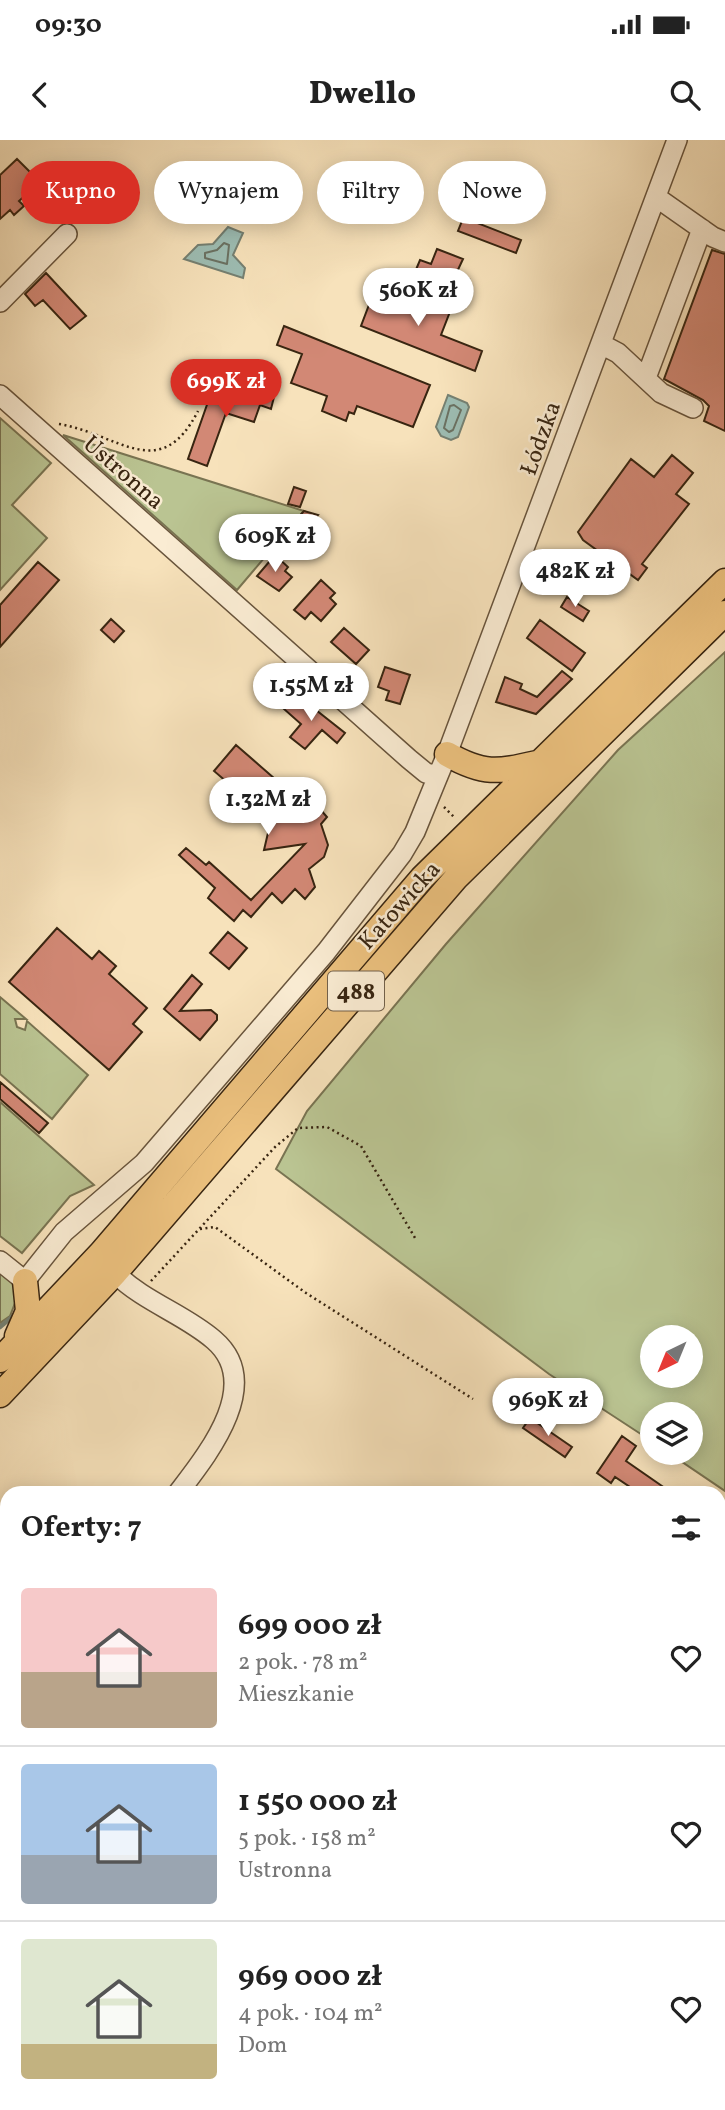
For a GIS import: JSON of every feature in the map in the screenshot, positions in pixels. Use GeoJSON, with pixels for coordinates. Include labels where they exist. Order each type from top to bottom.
{"type":"FeatureCollection","features":[{"type":"Feature","properties":{"kind":"main road","name":"Katowicka"},"geometry":{"type":"LineString","coordinates":[[52,1325],[422,878],[725,580]]}},
{"type":"Feature","properties":{"kind":"main road","name":"Katowicka"},"geometry":{"type":"LineString","coordinates":[[52,1325],[115,1273],[456,878],[725,614]]}},
{"type":"Feature","properties":{"kind":"main road"},"geometry":{"type":"LineString","coordinates":[[442,765],[488,771],[538,762]]}},
{"type":"Feature","properties":{"kind":"main road"},"geometry":{"type":"LineString","coordinates":[[5,1355],[28,1311],[25,1280]]}},
{"type":"Feature","properties":{"kind":"main road","name":"488"},"geometry":{"type":"LineString","coordinates":[[5,1355],[52,1325]]}},
{"type":"Feature","properties":{"kind":"main road","name":"488"},"geometry":{"type":"LineString","coordinates":[[0,1395],[52,1325]]}},
{"type":"Feature","properties":{"kind":"street","name":"Łódzka"},"geometry":{"type":"LineString","coordinates":[[25,1280],[64,1232],[144,1163],[326,952],[402,854],[415,832],[677,140]]}},
{"type":"Feature","properties":{"kind":"street"},"geometry":{"type":"LineString","coordinates":[[656,197],[725,242]]}},
{"type":"Feature","properties":{"kind":"street"},"geometry":{"type":"LineString","coordinates":[[646,378],[702,229]]}},
{"type":"Feature","properties":{"kind":"street"},"geometry":{"type":"LineString","coordinates":[[0,302],[67,234]]}},
{"type":"Feature","properties":{"kind":"street"},"geometry":{"type":"LineString","coordinates":[[601,344],[618,353],[662,393],[693,408]]}},
{"type":"Feature","properties":{"kind":"street","name":"Ustronna"},"geometry":{"type":"LineString","coordinates":[[0,395],[409,759],[426,773],[442,765]]}},
{"type":"Feature","properties":{"kind":"street"},"geometry":{"type":"LineString","coordinates":[[0,1261],[25,1280]]}},
{"type":"Feature","properties":{"kind":"street"},"geometry":{"type":"LineString","coordinates":[[115,1273],[139,1294],[214,1340],[227,1356],[233,1379],[232,1403],[223,1428],[183,1486]]}},
{"type":"Feature","properties":{"kind":"path"},"geometry":{"type":"LineString","coordinates":[[46,436],[59,424],[150,452],[159,451],[168,449],[187,432],[198,411]]}},
{"type":"Feature","properties":{"kind":"path"},"geometry":{"type":"LineString","coordinates":[[436,799],[454,817]]}},
{"type":"Feature","properties":{"kind":"path"},"geometry":{"type":"LineString","coordinates":[[139,1294],[283,1140],[298,1128],[327,1127],[361,1146],[415,1238]]}},
{"type":"Feature","properties":{"kind":"path"},"geometry":{"type":"LineString","coordinates":[[199,1229],[215,1227],[306,1293],[473,1399]]}},
{"type":"Feature","properties":{"kind":"green space"},"geometry":{"type":"Polygon","coordinates":[[[0,418],[51,463],[12,505],[47,538],[0,590],[0,418]]]}},
{"type":"Feature","properties":{"kind":"green space"},"geometry":{"type":"Polygon","coordinates":[[[63,435],[304,511],[237,590],[63,435]]]}},
{"type":"Feature","properties":{"kind":"green space"},"geometry":{"type":"Polygon","coordinates":[[[725,652],[725,1486],[718,1486],[687,1465],[703,1465],[703,1402],[640,1402],[640,1434],[549,1374],[276,1169],[307,1111],[446,944],[618,750],[725,652]]]}},
{"type":"Feature","properties":{"kind":"green space"},"geometry":{"type":"Polygon","coordinates":[[[0,997],[26,1019],[15,1019],[17,1027],[25,1030],[27,1021],[88,1075],[52,1119],[0,1074],[0,997]]]}},
{"type":"Feature","properties":{"kind":"green space"},"geometry":{"type":"Polygon","coordinates":[[[0,1102],[94,1185],[70,1196],[22,1253],[0,1236],[0,1102]]]}},
{"type":"Feature","properties":{"kind":"green space"},"geometry":{"type":"Polygon","coordinates":[[[0,1269],[20,1290],[10,1316],[0,1323],[0,1269]]]}},
{"type":"Feature","properties":{"kind":"water"},"geometry":{"type":"Polygon","coordinates":[[[228,227],[243,233],[233,255],[245,268],[243,278],[184,259],[198,245],[213,244],[228,227]]]}},
{"type":"Feature","properties":{"kind":"water"},"geometry":{"type":"Polygon","coordinates":[[[448,395],[467,403],[469,407],[458,437],[451,440],[441,436],[436,427],[448,395]]]}},
{"type":"Feature","properties":{"kind":"building"},"geometry":{"type":"Polygon","coordinates":[[[17,159],[21,163],[21,209],[14,215],[10,210],[0,219],[0,175],[17,159]]]}},
{"type":"Feature","properties":{"kind":"building"},"geometry":{"type":"Polygon","coordinates":[[[461,224],[480,224],[521,240],[516,253],[458,231],[461,224]]]}},
{"type":"Feature","properties":{"kind":"building"},"geometry":{"type":"Polygon","coordinates":[[[437,249],[463,259],[456,274],[469,279],[462,298],[450,293],[452,286],[415,272],[420,260],[431,264],[437,249]]]}},
{"type":"Feature","properties":{"kind":"building"},"geometry":{"type":"Polygon","coordinates":[[[712,250],[725,254],[725,431],[704,421],[709,406],[703,400],[664,379],[712,250]]]}},
{"type":"Feature","properties":{"kind":"building"},"geometry":{"type":"Polygon","coordinates":[[[46,273],[86,316],[70,329],[43,300],[35,306],[25,294],[46,273]]]}},
{"type":"Feature","properties":{"kind":"building"},"geometry":{"type":"Polygon","coordinates":[[[375,289],[433,310],[435,303],[451,309],[441,335],[482,351],[475,371],[361,326],[375,289]]]}},
{"type":"Feature","properties":{"kind":"building"},"geometry":{"type":"Polygon","coordinates":[[[284,326],[430,385],[413,427],[357,406],[354,414],[349,412],[346,421],[322,411],[327,396],[291,383],[302,354],[277,345],[284,326]]]}},
{"type":"Feature","properties":{"kind":"building"},"geometry":{"type":"Polygon","coordinates":[[[236,384],[274,397],[271,409],[260,405],[254,422],[226,413],[207,466],[188,459],[209,399],[229,406],[236,384]]]}},
{"type":"Feature","properties":{"kind":"building"},"geometry":{"type":"Polygon","coordinates":[[[672,455],[693,473],[676,494],[689,504],[642,564],[647,568],[638,580],[583,540],[578,532],[631,459],[654,477],[672,455]]]}},
{"type":"Feature","properties":{"kind":"building"},"geometry":{"type":"Polygon","coordinates":[[[294,487],[306,491],[300,507],[288,504],[294,487]]]}},
{"type":"Feature","properties":{"kind":"building"},"geometry":{"type":"Polygon","coordinates":[[[304,511],[318,515],[296,539],[287,530],[304,511]]]}},
{"type":"Feature","properties":{"kind":"building"},"geometry":{"type":"Polygon","coordinates":[[[275,555],[288,567],[285,571],[292,577],[279,591],[257,576],[275,555]]]}},
{"type":"Feature","properties":{"kind":"building"},"geometry":{"type":"Polygon","coordinates":[[[38,562],[59,580],[0,647],[0,605],[38,562]]]}},
{"type":"Feature","properties":{"kind":"building"},"geometry":{"type":"Polygon","coordinates":[[[321,580],[335,593],[330,598],[336,604],[321,621],[311,612],[305,619],[294,610],[321,580]]]}},
{"type":"Feature","properties":{"kind":"building"},"geometry":{"type":"Polygon","coordinates":[[[567,597],[589,611],[583,621],[561,607],[567,597]]]}},
{"type":"Feature","properties":{"kind":"building"},"geometry":{"type":"Polygon","coordinates":[[[111,619],[124,631],[114,642],[101,630],[111,619]]]}},
{"type":"Feature","properties":{"kind":"building"},"geometry":{"type":"Polygon","coordinates":[[[540,620],[585,653],[572,671],[527,638],[540,620]]]}},
{"type":"Feature","properties":{"kind":"building"},"geometry":{"type":"Polygon","coordinates":[[[344,628],[369,650],[356,664],[331,642],[344,628]]]}},
{"type":"Feature","properties":{"kind":"building"},"geometry":{"type":"Polygon","coordinates":[[[385,667],[410,675],[400,704],[386,700],[389,691],[378,687],[385,667]]]}},
{"type":"Feature","properties":{"kind":"building"},"geometry":{"type":"Polygon","coordinates":[[[562,671],[572,679],[536,714],[496,702],[505,677],[522,684],[520,689],[537,697],[562,671]]]}},
{"type":"Feature","properties":{"kind":"building"},"geometry":{"type":"Polygon","coordinates":[[[297,695],[345,733],[337,743],[322,730],[305,749],[290,737],[301,724],[284,709],[297,695]]]}},
{"type":"Feature","properties":{"kind":"building"},"geometry":{"type":"Polygon","coordinates":[[[236,745],[306,806],[310,801],[320,809],[327,817],[321,824],[328,845],[324,857],[309,869],[315,887],[305,899],[295,889],[282,903],[272,893],[251,917],[243,910],[234,921],[208,898],[215,888],[179,855],[186,848],[206,865],[209,862],[251,900],[305,844],[264,850],[271,820],[214,771],[236,745]]]}},
{"type":"Feature","properties":{"kind":"building"},"geometry":{"type":"Polygon","coordinates":[[[57,928],[92,959],[99,951],[116,966],[109,974],[147,1008],[133,1024],[142,1032],[109,1070],[9,982],[57,928]]]}},
{"type":"Feature","properties":{"kind":"building"},"geometry":{"type":"Polygon","coordinates":[[[228,932],[247,948],[229,969],[210,953],[228,932]]]}},
{"type":"Feature","properties":{"kind":"building"},"geometry":{"type":"Polygon","coordinates":[[[192,975],[202,984],[180,1011],[211,1010],[217,1015],[217,1020],[200,1040],[164,1009],[192,975]]]}},
{"type":"Feature","properties":{"kind":"building"},"geometry":{"type":"Polygon","coordinates":[[[0,1082],[48,1123],[39,1133],[0,1099],[0,1082]]]}},
{"type":"Feature","properties":{"kind":"building"},"geometry":{"type":"Polygon","coordinates":[[[530,1418],[572,1447],[565,1457],[523,1428],[530,1418]]]}},
{"type":"Feature","properties":{"kind":"building"},"geometry":{"type":"Polygon","coordinates":[[[622,1436],[636,1446],[626,1461],[662,1486],[628,1486],[615,1477],[611,1483],[597,1473],[622,1436]]]}},
{"type":"Feature","properties":{"kind":"waterway"},"geometry":{"type":"LineString","coordinates":[[0,1327],[13,1316]]}}]}
